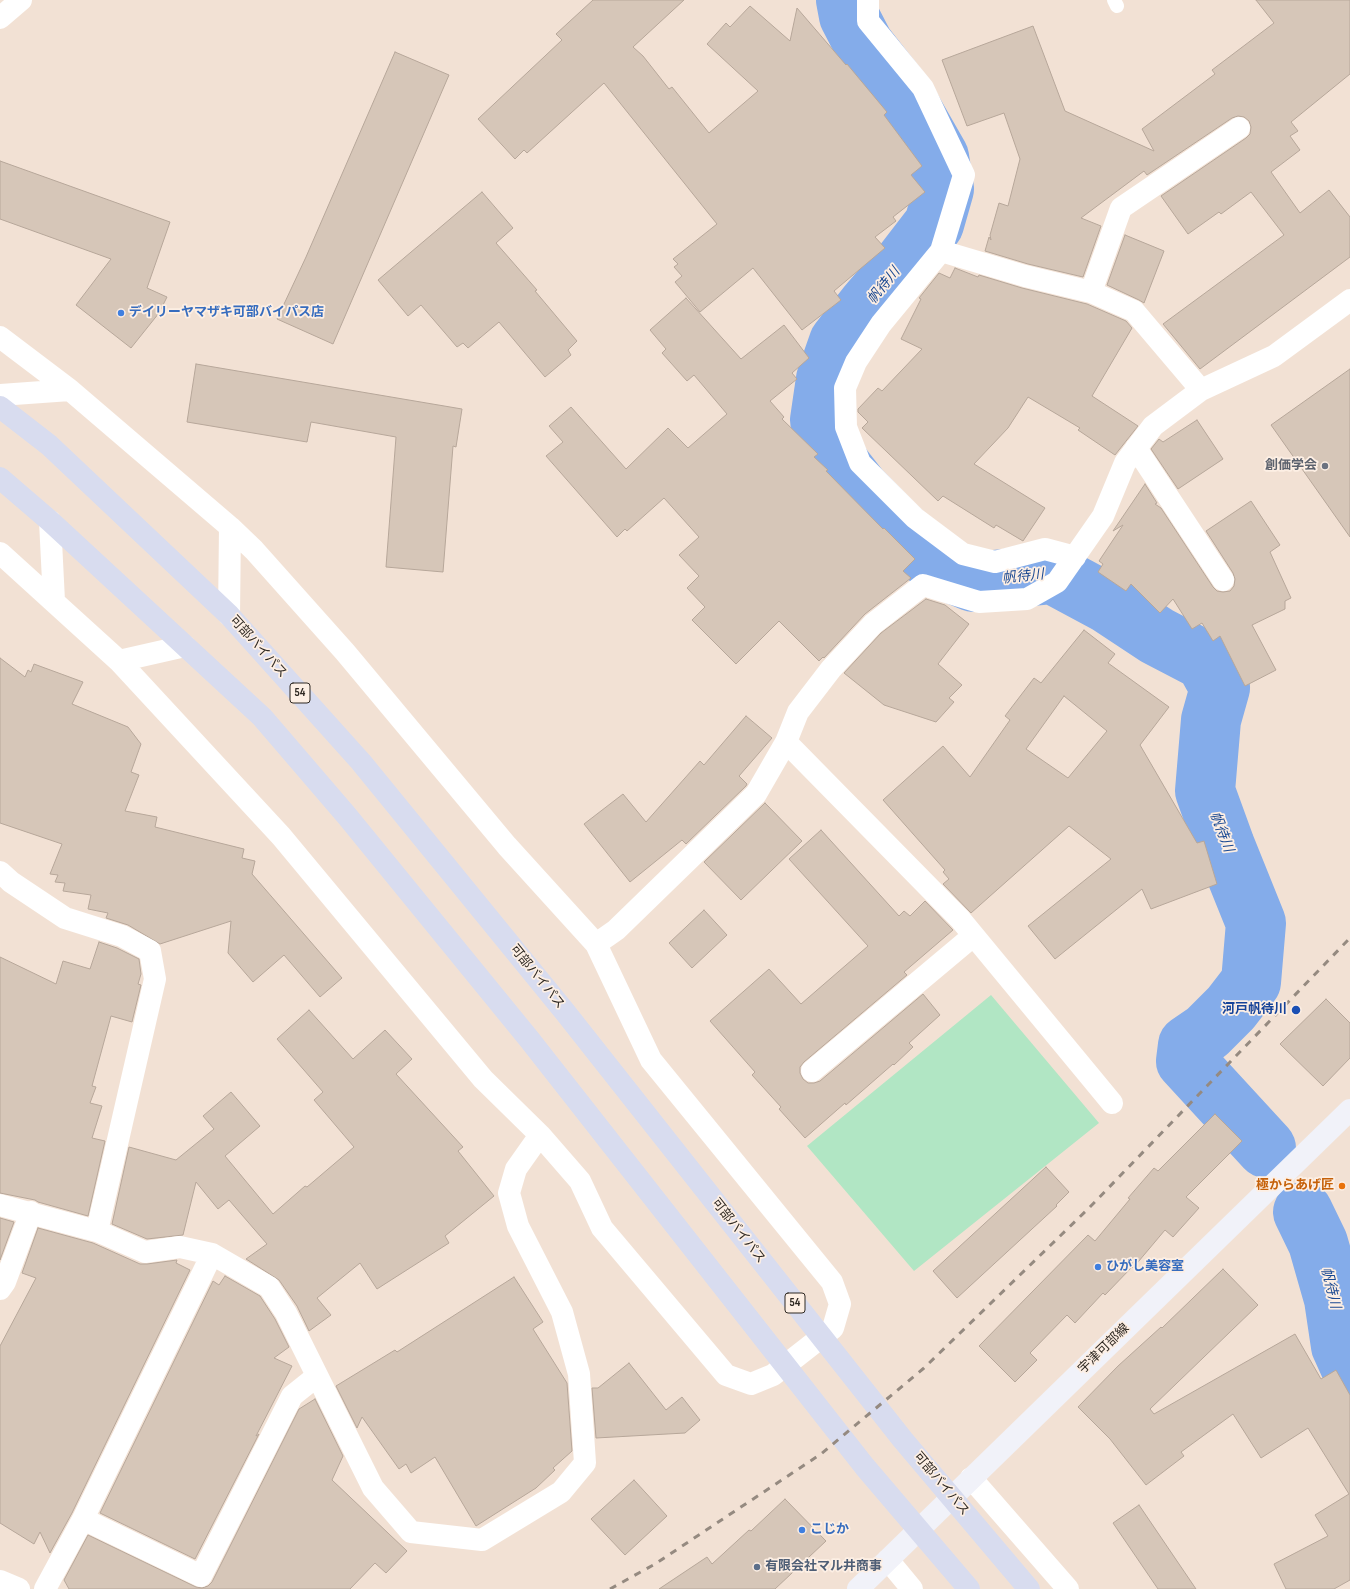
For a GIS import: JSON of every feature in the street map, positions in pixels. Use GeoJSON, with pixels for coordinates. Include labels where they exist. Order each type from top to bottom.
{"type":"FeatureCollection","features":[{"type":"Feature","properties":{"kind":"highway","name":"可部バイパス"},"geometry":{"type":"LineString","coordinates":[[0,407],[49,445],[229,614],[361,762],[565,1012],[903,1440],[1029,1589]]}},
{"type":"Feature","properties":{"kind":"highway"},"geometry":{"type":"LineString","coordinates":[[0,478],[50,521],[262,717],[347,816],[529,1039],[865,1467],[969,1589]]}},
{"type":"Feature","properties":{"kind":"main road","name":"宇津可部線"},"geometry":{"type":"LineString","coordinates":[[858,1589],[1350,1110]]}},
{"type":"Feature","properties":{"kind":"street"},"geometry":{"type":"LineString","coordinates":[[0,18],[21,0]]}},
{"type":"Feature","properties":{"kind":"street"},"geometry":{"type":"LineString","coordinates":[[868,0],[868,21],[922,88],[964,175],[941,252],[881,324],[853,368],[845,388],[846,427],[860,463],[915,518],[963,554],[995,562],[1045,549],[1075,557]]}},
{"type":"Feature","properties":{"kind":"street"},"geometry":{"type":"LineString","coordinates":[[1091,292],[1121,208],[1239,128]]}},
{"type":"Feature","properties":{"kind":"street"},"geometry":{"type":"LineString","coordinates":[[941,252],[1025,276],[1091,292],[1134,311],[1201,390]]}},
{"type":"Feature","properties":{"kind":"street"},"geometry":{"type":"LineString","coordinates":[[596,944],[616,930],[756,794],[786,742],[798,712],[831,669],[873,624],[923,585],[979,602],[1027,599],[1057,582],[1103,516],[1125,463],[1153,426],[1201,390],[1274,356],[1350,300]]}},
{"type":"Feature","properties":{"kind":"street"},"geometry":{"type":"LineString","coordinates":[[0,337],[70,390],[230,527],[254,550],[345,652],[507,846],[596,944],[651,1060],[832,1282],[840,1304],[833,1328],[773,1375],[751,1384],[726,1375],[602,1228],[580,1180],[540,1135],[483,1079],[281,836],[119,661],[0,553]]}},
{"type":"Feature","properties":{"kind":"street"},"geometry":{"type":"LineString","coordinates":[[0,395],[70,390]]}},
{"type":"Feature","properties":{"kind":"street"},"geometry":{"type":"LineString","coordinates":[[1136,448],[1223,580]]}},
{"type":"Feature","properties":{"kind":"street"},"geometry":{"type":"LineString","coordinates":[[50,521],[54,601]]}},
{"type":"Feature","properties":{"kind":"street"},"geometry":{"type":"LineString","coordinates":[[229,614],[230,527]]}},
{"type":"Feature","properties":{"kind":"street"},"geometry":{"type":"LineString","coordinates":[[119,661],[185,646]]}},
{"type":"Feature","properties":{"kind":"street"},"geometry":{"type":"LineString","coordinates":[[786,742],[960,919],[1112,1103]]}},
{"type":"Feature","properties":{"kind":"street"},"geometry":{"type":"LineString","coordinates":[[0,872],[11,882],[65,918],[122,936],[150,951],[155,979],[97,1231]]}},
{"type":"Feature","properties":{"kind":"street"},"geometry":{"type":"LineString","coordinates":[[812,1071],[973,936]]}},
{"type":"Feature","properties":{"kind":"street"},"geometry":{"type":"LineString","coordinates":[[0,1205],[31,1212],[97,1231],[145,1252],[180,1247],[212,1254],[269,1287],[286,1314],[373,1488],[411,1532],[482,1540],[562,1492],[585,1463],[579,1374],[562,1312],[518,1226],[509,1193],[516,1169],[540,1135]]}},
{"type":"Feature","properties":{"kind":"street"},"geometry":{"type":"LineString","coordinates":[[0,1289],[31,1212]]}},
{"type":"Feature","properties":{"kind":"street"},"geometry":{"type":"LineString","coordinates":[[45,1589],[83,1519],[212,1254]]}},
{"type":"Feature","properties":{"kind":"street"},"geometry":{"type":"LineString","coordinates":[[83,1519],[201,1576],[292,1396],[317,1376]]}},
{"type":"Feature","properties":{"kind":"street"},"geometry":{"type":"LineString","coordinates":[[971,1478],[1068,1589]]}},
{"type":"Feature","properties":{"kind":"street"},"geometry":{"type":"LineString","coordinates":[[888,1560],[912,1589]]}},
{"type":"Feature","properties":{"kind":"street"},"geometry":{"type":"LineString","coordinates":[[0,1581],[19,1589]]}},
{"type":"Feature","properties":{"kind":"green space"},"geometry":{"type":"Polygon","coordinates":[[[991,995],[1099,1123],[914,1271],[807,1146],[991,995]]]}},
{"type":"Feature","properties":{"kind":"building"},"geometry":{"type":"Polygon","coordinates":[[[593,0],[684,0],[633,47],[643,56],[669,89],[672,87],[709,133],[758,91],[707,44],[726,23],[730,27],[750,6],[790,41],[797,8],[887,112],[884,115],[922,166],[911,175],[925,192],[893,217],[896,221],[875,237],[885,248],[834,291],[841,300],[802,330],[753,268],[700,312],[675,282],[682,276],[674,267],[678,264],[673,259],[717,224],[604,83],[527,153],[524,150],[515,159],[478,119],[562,40],[556,34],[593,0]]]}},
{"type":"Feature","properties":{"kind":"building"},"geometry":{"type":"Polygon","coordinates":[[[1256,0],[1350,0],[1350,74],[1291,122],[1298,131],[1290,136],[1300,150],[1271,172],[1300,213],[1329,190],[1350,217],[1350,257],[1200,369],[1163,324],[1284,235],[1251,192],[1221,214],[1219,212],[1188,234],[1161,196],[1246,138],[1250,134],[1251,127],[1249,121],[1244,117],[1238,116],[1232,118],[1147,175],[1144,171],[1081,218],[1101,226],[1083,277],[1028,264],[985,251],[989,237],[991,240],[990,235],[999,203],[1008,206],[1020,159],[1004,113],[967,126],[942,60],[1033,26],[1065,111],[1154,151],[1142,129],[1215,74],[1212,70],[1274,23],[1256,0]]]}},
{"type":"Feature","properties":{"kind":"building"},"geometry":{"type":"Polygon","coordinates":[[[395,52],[449,75],[333,344],[277,319],[306,257],[395,52]]]}},
{"type":"Feature","properties":{"kind":"building"},"geometry":{"type":"Polygon","coordinates":[[[0,161],[170,222],[147,288],[167,297],[159,313],[131,348],[76,305],[111,259],[0,219],[0,161]]]}},
{"type":"Feature","properties":{"kind":"building"},"geometry":{"type":"Polygon","coordinates":[[[482,192],[513,228],[496,243],[537,290],[535,291],[577,341],[568,350],[571,355],[545,377],[499,322],[468,348],[463,343],[457,347],[421,305],[408,316],[378,280],[482,192]]]}},
{"type":"Feature","properties":{"kind":"building"},"geometry":{"type":"Polygon","coordinates":[[[1125,235],[1164,251],[1144,303],[1107,285],[1125,235]]]}},
{"type":"Feature","properties":{"kind":"building"},"geometry":{"type":"Polygon","coordinates":[[[955,268],[978,277],[979,275],[1022,288],[1087,304],[1126,321],[1132,328],[1092,396],[1138,426],[1115,455],[1078,430],[1080,428],[1028,397],[1008,428],[974,464],[1045,508],[1023,541],[996,525],[994,528],[943,496],[938,501],[862,428],[868,422],[858,412],[858,409],[878,388],[882,391],[922,349],[901,339],[921,299],[919,298],[939,273],[950,278],[955,268]]]}},
{"type":"Feature","properties":{"kind":"building"},"geometry":{"type":"Polygon","coordinates":[[[686,298],[741,359],[784,325],[809,358],[792,373],[797,379],[770,401],[784,417],[782,419],[818,454],[814,457],[828,470],[826,471],[915,559],[903,571],[911,578],[865,614],[824,658],[823,657],[819,661],[779,621],[736,664],[692,620],[705,607],[687,588],[699,576],[679,555],[699,537],[664,498],[627,531],[625,529],[617,537],[546,456],[563,442],[549,426],[571,407],[626,469],[668,428],[688,448],[727,414],[694,375],[687,381],[662,353],[666,349],[650,330],[686,298]]]}},
{"type":"Feature","properties":{"kind":"building"},"geometry":{"type":"Polygon","coordinates":[[[196,364],[462,409],[456,447],[453,446],[443,572],[386,567],[396,437],[311,422],[307,442],[187,422],[196,364]]]}},
{"type":"Feature","properties":{"kind":"building","name":"創価学会"},"geometry":{"type":"Polygon","coordinates":[[[1350,369],[1350,537],[1271,425],[1350,369]]]}},
{"type":"Feature","properties":{"kind":"building"},"geometry":{"type":"Polygon","coordinates":[[[1197,420],[1223,459],[1178,489],[1151,449],[1159,439],[1163,442],[1197,420]]]}},
{"type":"Feature","properties":{"kind":"building"},"geometry":{"type":"Polygon","coordinates":[[[1145,484],[1157,503],[1155,504],[1161,508],[1213,587],[1217,591],[1223,592],[1230,591],[1234,586],[1235,579],[1233,573],[1206,531],[1251,501],[1280,545],[1270,552],[1291,598],[1285,601],[1285,609],[1252,625],[1276,670],[1245,686],[1220,636],[1213,641],[1202,623],[1192,629],[1173,599],[1160,613],[1131,584],[1126,591],[1098,572],[1103,564],[1099,561],[1123,525],[1113,531],[1145,484]]]}},
{"type":"Feature","properties":{"kind":"building"},"geometry":{"type":"Polygon","coordinates":[[[926,599],[945,605],[969,624],[938,664],[962,685],[949,698],[954,702],[936,722],[884,705],[844,673],[881,633],[926,599]]]}},
{"type":"Feature","properties":{"kind":"building"},"geometry":{"type":"Polygon","coordinates":[[[1084,630],[1115,654],[1108,663],[1169,707],[1140,745],[1197,843],[1204,841],[1217,884],[1151,909],[1142,889],[1055,959],[1028,926],[1111,859],[1069,826],[971,913],[943,884],[949,879],[943,872],[945,870],[883,800],[943,746],[970,777],[1010,720],[1005,716],[1034,678],[1041,683],[1084,630]],[[1064,696],[1026,749],[1068,778],[1107,731],[1064,696]]]}},
{"type":"Feature","properties":{"kind":"building"},"geometry":{"type":"Polygon","coordinates":[[[0,658],[25,677],[28,670],[31,672],[34,664],[83,682],[72,704],[128,727],[141,744],[131,772],[139,775],[125,811],[157,817],[155,827],[244,849],[242,858],[255,861],[252,874],[342,978],[320,997],[284,955],[253,982],[228,953],[231,921],[160,944],[128,925],[106,918],[108,913],[88,909],[91,895],[63,891],[65,883],[55,882],[58,875],[50,874],[62,844],[0,823],[0,658]]]}},
{"type":"Feature","properties":{"kind":"building"},"geometry":{"type":"Polygon","coordinates":[[[746,716],[772,738],[739,776],[747,784],[746,786],[686,844],[682,840],[630,882],[584,824],[623,794],[646,822],[700,761],[704,765],[746,716]]]}},
{"type":"Feature","properties":{"kind":"building"},"geometry":{"type":"Polygon","coordinates":[[[765,803],[802,841],[741,900],[704,862],[765,803]]]}},
{"type":"Feature","properties":{"kind":"building"},"geometry":{"type":"Polygon","coordinates":[[[821,830],[899,916],[904,911],[910,916],[925,901],[953,930],[904,972],[907,975],[800,1067],[800,1073],[803,1079],[808,1083],[820,1081],[923,994],[940,1015],[909,1043],[913,1047],[894,1065],[893,1064],[846,1105],[845,1103],[805,1138],[779,1109],[781,1107],[752,1075],[755,1072],[710,1021],[769,969],[801,1004],[868,946],[789,859],[821,830]]]}},
{"type":"Feature","properties":{"kind":"building"},"geometry":{"type":"Polygon","coordinates":[[[704,910],[727,935],[692,968],[669,943],[704,910]]]}},
{"type":"Feature","properties":{"kind":"building"},"geometry":{"type":"Polygon","coordinates":[[[99,942],[117,948],[139,959],[141,974],[138,984],[141,985],[132,1022],[111,1016],[92,1086],[96,1087],[90,1103],[102,1106],[92,1138],[105,1141],[88,1216],[35,1200],[0,1193],[0,957],[56,984],[63,961],[90,969],[99,942]]]}},
{"type":"Feature","properties":{"kind":"building"},"geometry":{"type":"Polygon","coordinates":[[[1326,999],[1350,1023],[1350,1058],[1323,1086],[1280,1044],[1326,999]]]}},
{"type":"Feature","properties":{"kind":"building"},"geometry":{"type":"Polygon","coordinates":[[[309,1010],[353,1059],[385,1030],[412,1059],[396,1074],[463,1147],[458,1151],[494,1196],[445,1236],[449,1243],[377,1289],[360,1263],[317,1298],[331,1315],[309,1331],[297,1306],[279,1280],[246,1259],[267,1244],[229,1200],[218,1209],[196,1182],[183,1235],[147,1239],[112,1224],[129,1147],[176,1160],[214,1129],[203,1116],[231,1092],[260,1126],[225,1156],[273,1214],[354,1147],[314,1100],[323,1092],[277,1039],[309,1010]]]}},
{"type":"Feature","properties":{"kind":"building"},"geometry":{"type":"Polygon","coordinates":[[[1215,1114],[1242,1141],[1186,1197],[1199,1208],[1173,1237],[1165,1230],[1133,1268],[1132,1267],[1105,1295],[1103,1293],[1075,1323],[1067,1315],[1030,1353],[1037,1360],[1015,1382],[979,1346],[1088,1235],[1095,1241],[1130,1199],[1128,1198],[1154,1168],[1158,1171],[1215,1114]]]}},
{"type":"Feature","properties":{"kind":"building"},"geometry":{"type":"Polygon","coordinates":[[[1046,1167],[1069,1192],[1056,1205],[1057,1206],[957,1298],[933,1271],[1046,1167]]]}},
{"type":"Feature","properties":{"kind":"building"},"geometry":{"type":"Polygon","coordinates":[[[0,1218],[14,1222],[0,1260],[0,1218]]]}},
{"type":"Feature","properties":{"kind":"building"},"geometry":{"type":"Polygon","coordinates":[[[38,1228],[93,1243],[140,1264],[177,1260],[176,1263],[190,1270],[72,1513],[50,1553],[40,1532],[34,1544],[0,1523],[0,1346],[36,1278],[22,1273],[38,1228]]]}},
{"type":"Feature","properties":{"kind":"building"},"geometry":{"type":"Polygon","coordinates":[[[1223,1269],[1258,1305],[1150,1409],[1154,1414],[1295,1334],[1321,1379],[1336,1370],[1350,1395],[1350,1580],[1334,1589],[1286,1589],[1274,1564],[1328,1536],[1315,1515],[1349,1494],[1308,1428],[1261,1458],[1233,1414],[1181,1452],[1184,1456],[1146,1485],[1110,1439],[1078,1407],[1118,1366],[1161,1327],[1162,1328],[1223,1269]]]}},
{"type":"Feature","properties":{"kind":"building"},"geometry":{"type":"Polygon","coordinates":[[[225,1276],[260,1296],[275,1319],[289,1347],[274,1358],[292,1366],[195,1559],[100,1513],[213,1281],[219,1285],[225,1276]]]}},
{"type":"Feature","properties":{"kind":"building"},"geometry":{"type":"Polygon","coordinates":[[[514,1277],[543,1322],[533,1329],[567,1383],[572,1451],[553,1468],[555,1470],[536,1488],[476,1526],[435,1457],[411,1473],[406,1464],[399,1469],[362,1417],[357,1428],[336,1386],[395,1350],[397,1352],[514,1277]]]}},
{"type":"Feature","properties":{"kind":"building"},"geometry":{"type":"Polygon","coordinates":[[[629,1363],[666,1410],[682,1397],[700,1420],[685,1433],[596,1438],[592,1388],[598,1388],[629,1363]]]}},
{"type":"Feature","properties":{"kind":"building"},"geometry":{"type":"Polygon","coordinates":[[[315,1399],[343,1456],[332,1480],[407,1551],[386,1573],[375,1563],[350,1589],[69,1589],[64,1580],[88,1535],[196,1587],[202,1588],[208,1586],[212,1582],[299,1409],[315,1399]]]}},
{"type":"Feature","properties":{"kind":"building"},"geometry":{"type":"Polygon","coordinates":[[[634,1480],[667,1516],[625,1555],[591,1519],[634,1480]]]}},
{"type":"Feature","properties":{"kind":"building"},"geometry":{"type":"Polygon","coordinates":[[[785,1499],[826,1541],[775,1589],[659,1589],[707,1557],[712,1564],[749,1530],[751,1531],[785,1499]]]}},
{"type":"Feature","properties":{"kind":"building"},"geometry":{"type":"Polygon","coordinates":[[[1139,1505],[1196,1589],[1158,1589],[1113,1523],[1139,1505]]]}},
{"type":"Feature","properties":{"kind":"waterway","name":"帆待川"},"geometry":{"type":"LineString","coordinates":[[846,0],[849,16],[864,45],[904,96],[939,157],[944,189],[934,224],[839,342],[826,379],[820,420],[835,458],[860,490],[894,525],[940,568],[973,582],[1053,574],[1107,603],[1157,636],[1205,661],[1220,688],[1211,720],[1205,791],[1256,923],[1251,982],[1231,1008],[1207,1032],[1188,1045],[1186,1061],[1266,1148]]}},
{"type":"Feature","properties":{"kind":"waterway","name":"帆待川"},"geometry":{"type":"LineString","coordinates":[[1303,1212],[1318,1243],[1334,1299],[1341,1346],[1350,1366]]}},
{"type":"Feature","properties":{"kind":"railway"},"geometry":{"type":"LineString","coordinates":[[610,1589],[655,1564],[821,1454],[924,1368],[1089,1208],[1350,938]]}},
{"type":"Feature","properties":{"kind":"place","name":"デイリーヤマザキ可部バイパス店"},"geometry":{"type":"Point","coordinates":[121,313]}},
{"type":"Feature","properties":{"kind":"place","name":"創価学会"},"geometry":{"type":"Point","coordinates":[1325,466]}},
{"type":"Feature","properties":{"kind":"place","name":"河戸帆待川"},"geometry":{"type":"Point","coordinates":[1296,1010]}},
{"type":"Feature","properties":{"kind":"place","name":"極からあげ匠"},"geometry":{"type":"Point","coordinates":[1342,1186]}},
{"type":"Feature","properties":{"kind":"place","name":"ひがし美容室"},"geometry":{"type":"Point","coordinates":[1098,1267]}},
{"type":"Feature","properties":{"kind":"place","name":"こじか"},"geometry":{"type":"Point","coordinates":[802,1530]}},
{"type":"Feature","properties":{"kind":"place","name":"有限会社マル井商事"},"geometry":{"type":"Point","coordinates":[757,1567]}}]}
